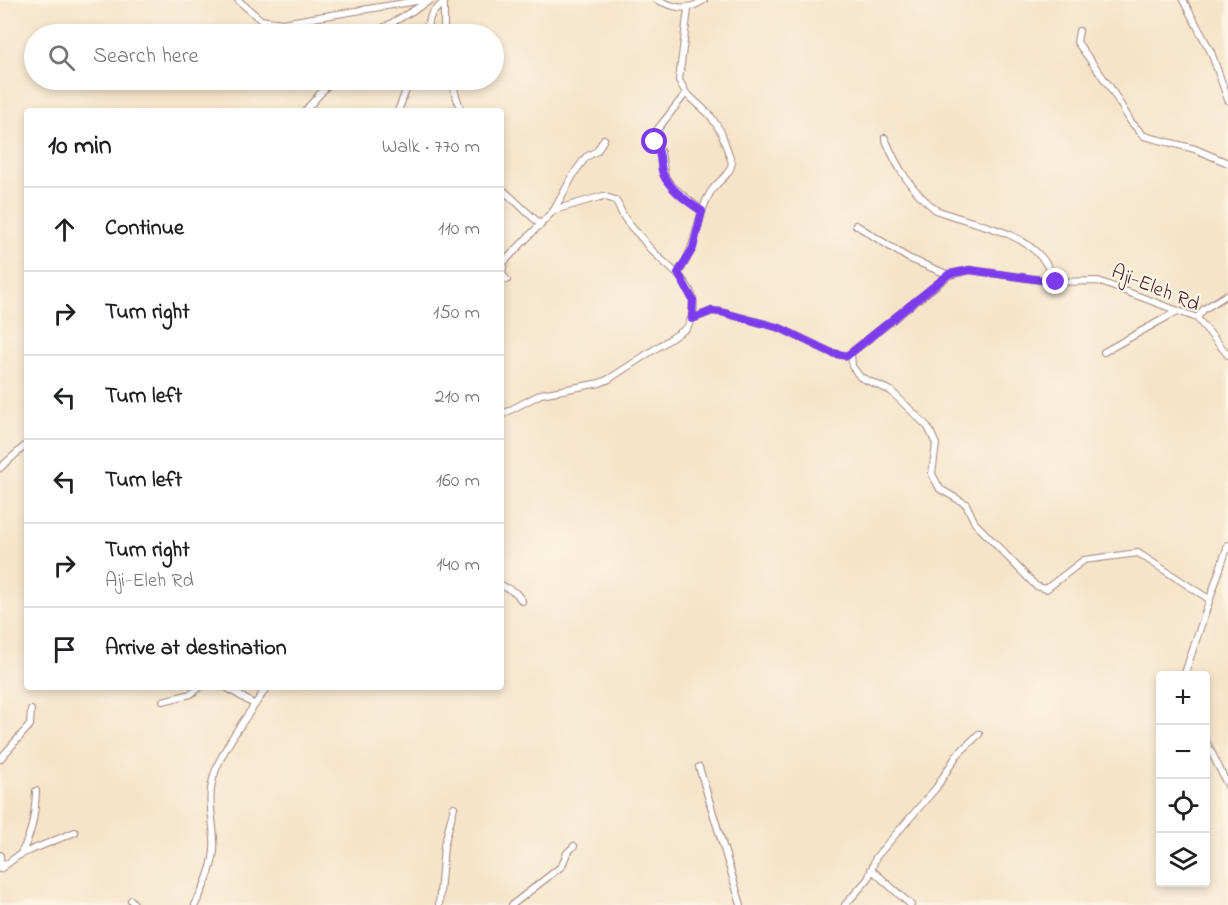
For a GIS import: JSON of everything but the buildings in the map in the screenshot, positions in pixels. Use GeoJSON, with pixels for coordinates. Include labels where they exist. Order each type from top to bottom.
{"type":"FeatureCollection","features":[{"type":"Feature","properties":{"kind":"street"},"geometry":{"type":"LineString","coordinates":[[238,0],[261,20],[282,23],[423,0]]}},
{"type":"Feature","properties":{"kind":"street"},"geometry":{"type":"LineString","coordinates":[[390,24],[431,0]]}},
{"type":"Feature","properties":{"kind":"street"},"geometry":{"type":"LineString","coordinates":[[657,0],[688,9],[704,0]]}},
{"type":"Feature","properties":{"kind":"street"},"geometry":{"type":"LineString","coordinates":[[1183,0],[1211,52],[1228,100]]}},
{"type":"Feature","properties":{"kind":"street"},"geometry":{"type":"LineString","coordinates":[[428,24],[432,13],[444,1]]}},
{"type":"Feature","properties":{"kind":"street"},"geometry":{"type":"LineString","coordinates":[[444,1],[444,24]]}},
{"type":"Feature","properties":{"kind":"street"},"geometry":{"type":"LineString","coordinates":[[678,273],[693,248],[702,211],[709,194],[725,178],[732,163],[721,132],[710,115],[686,93],[679,80],[688,9]]}},
{"type":"Feature","properties":{"kind":"street"},"geometry":{"type":"LineString","coordinates":[[1079,31],[1077,42],[1143,136],[1195,149],[1228,163]]}},
{"type":"Feature","properties":{"kind":"street"},"geometry":{"type":"LineString","coordinates":[[308,108],[323,90]]}},
{"type":"Feature","properties":{"kind":"street"},"geometry":{"type":"LineString","coordinates":[[399,108],[406,90]]}},
{"type":"Feature","properties":{"kind":"street"},"geometry":{"type":"LineString","coordinates":[[455,90],[460,108]]}},
{"type":"Feature","properties":{"kind":"street"},"geometry":{"type":"LineString","coordinates":[[686,93],[657,130],[655,142],[661,152],[665,177],[671,185],[702,211]]}},
{"type":"Feature","properties":{"kind":"street"},"geometry":{"type":"LineString","coordinates":[[885,138],[902,176],[928,203],[946,214],[1011,236],[1033,249],[1043,259],[1056,282]]}},
{"type":"Feature","properties":{"kind":"street"},"geometry":{"type":"LineString","coordinates":[[504,262],[554,210],[575,172],[586,157],[600,148],[604,139]]}},
{"type":"Feature","properties":{"kind":"street"},"geometry":{"type":"LineString","coordinates":[[504,191],[541,225]]}},
{"type":"Feature","properties":{"kind":"street"},"geometry":{"type":"LineString","coordinates":[[504,414],[541,394],[600,383],[609,379],[687,328],[692,319],[693,300],[678,273],[650,248],[626,220],[615,200],[603,196],[554,210]]}},
{"type":"Feature","properties":{"kind":"street","name":"Aji-Eleh Rd"},"geometry":{"type":"LineString","coordinates":[[856,225],[908,258],[949,274],[970,270],[1056,282],[1098,281],[1197,318],[1228,355]]}},
{"type":"Feature","properties":{"kind":"street"},"geometry":{"type":"LineString","coordinates":[[692,319],[712,311],[721,312],[780,328],[842,356],[851,354],[949,274]]}},
{"type":"Feature","properties":{"kind":"street"},"geometry":{"type":"LineString","coordinates":[[504,276],[507,280]]}},
{"type":"Feature","properties":{"kind":"street"},"geometry":{"type":"LineString","coordinates":[[1197,318],[1204,309],[1228,294]]}},
{"type":"Feature","properties":{"kind":"street"},"geometry":{"type":"LineString","coordinates":[[1104,352],[1176,312]]}},
{"type":"Feature","properties":{"kind":"street"},"geometry":{"type":"LineString","coordinates":[[851,354],[852,366],[860,377],[891,391],[928,427],[936,444],[932,474],[940,489],[966,504],[975,523],[1036,586],[1046,589],[1084,560],[1138,553],[1209,598]]}},
{"type":"Feature","properties":{"kind":"street"},"geometry":{"type":"LineString","coordinates":[[0,468],[24,447]]}},
{"type":"Feature","properties":{"kind":"street"},"geometry":{"type":"LineString","coordinates":[[1185,671],[1228,545]]}},
{"type":"Feature","properties":{"kind":"street"},"geometry":{"type":"LineString","coordinates":[[504,587],[516,593],[522,601]]}},
{"type":"Feature","properties":{"kind":"street"},"geometry":{"type":"LineString","coordinates":[[163,701],[191,694],[196,690]]}},
{"type":"Feature","properties":{"kind":"street"},"geometry":{"type":"LineString","coordinates":[[231,690],[255,705]]}},
{"type":"Feature","properties":{"kind":"street"},"geometry":{"type":"LineString","coordinates":[[195,905],[211,868],[214,842],[210,801],[212,782],[233,740],[265,690]]}},
{"type":"Feature","properties":{"kind":"street"},"geometry":{"type":"LineString","coordinates":[[0,759],[30,725],[31,710]]}},
{"type":"Feature","properties":{"kind":"street"},"geometry":{"type":"LineString","coordinates":[[845,905],[867,879],[876,857],[936,788],[957,755],[979,734]]}},
{"type":"Feature","properties":{"kind":"street"},"geometry":{"type":"LineString","coordinates":[[1210,748],[1226,776],[1228,786]]}},
{"type":"Feature","properties":{"kind":"street"},"geometry":{"type":"LineString","coordinates":[[699,767],[741,905]]}},
{"type":"Feature","properties":{"kind":"street"},"geometry":{"type":"LineString","coordinates":[[19,855],[29,839],[35,811],[36,791]]}},
{"type":"Feature","properties":{"kind":"street"},"geometry":{"type":"LineString","coordinates":[[440,905],[444,846],[454,807]]}},
{"type":"Feature","properties":{"kind":"street"},"geometry":{"type":"LineString","coordinates":[[1,868],[19,855],[75,832]]}},
{"type":"Feature","properties":{"kind":"street"},"geometry":{"type":"LineString","coordinates":[[512,905],[562,866],[567,853],[574,846]]}},
{"type":"Feature","properties":{"kind":"street"},"geometry":{"type":"LineString","coordinates":[[0,855],[1,868]]}},
{"type":"Feature","properties":{"kind":"street"},"geometry":{"type":"LineString","coordinates":[[871,869],[911,905]]}},
{"type":"Feature","properties":{"kind":"route"},"geometry":{"type":"LineString","coordinates":[[655,142],[663,158],[662,172],[665,177],[671,185],[702,211],[693,248],[678,273],[686,283],[693,300],[692,319],[712,311],[721,312],[780,328],[832,353],[847,356],[935,288],[949,274],[970,270],[1056,282]]}}]}
